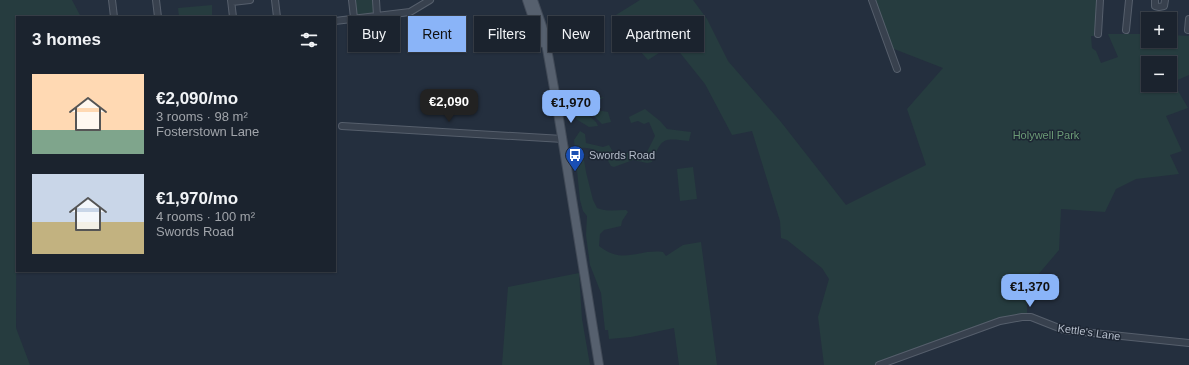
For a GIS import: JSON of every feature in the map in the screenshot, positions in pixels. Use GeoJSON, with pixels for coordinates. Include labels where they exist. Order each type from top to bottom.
{"type":"FeatureCollection","features":[{"type":"Feature","properties":{"kind":"main road"},"geometry":{"type":"LineString","coordinates":[[527,0],[538,33],[546,49]]}},
{"type":"Feature","properties":{"kind":"main road"},"geometry":{"type":"LineString","coordinates":[[533,0],[544,32],[563,139],[599,365]]}},
{"type":"Feature","properties":{"kind":"street"},"geometry":{"type":"LineString","coordinates":[[112,0],[114,16]]}},
{"type":"Feature","properties":{"kind":"street"},"geometry":{"type":"LineString","coordinates":[[156,0],[158,16]]}},
{"type":"Feature","properties":{"kind":"street"},"geometry":{"type":"LineString","coordinates":[[233,16],[232,1],[250,0]]}},
{"type":"Feature","properties":{"kind":"street"},"geometry":{"type":"LineString","coordinates":[[275,0],[277,16]]}},
{"type":"Feature","properties":{"kind":"street"},"geometry":{"type":"LineString","coordinates":[[352,0],[354,16]]}},
{"type":"Feature","properties":{"kind":"street"},"geometry":{"type":"LineString","coordinates":[[376,0],[377,16],[410,12],[419,3],[430,0]]}},
{"type":"Feature","properties":{"kind":"street"},"geometry":{"type":"LineString","coordinates":[[872,0],[897,69]]}},
{"type":"Feature","properties":{"kind":"street"},"geometry":{"type":"LineString","coordinates":[[1098,34],[1100,0]]}},
{"type":"Feature","properties":{"kind":"street"},"geometry":{"type":"LineString","coordinates":[[1126,30],[1129,0]]}},
{"type":"Feature","properties":{"kind":"street"},"geometry":{"type":"LineString","coordinates":[[1155,0],[1155,6],[1159,7],[1164,6],[1165,0]]}},
{"type":"Feature","properties":{"kind":"street"},"geometry":{"type":"LineString","coordinates":[[336,21],[348,19]]}},
{"type":"Feature","properties":{"kind":"street"},"geometry":{"type":"LineString","coordinates":[[1188,30],[1189,19]]}},
{"type":"Feature","properties":{"kind":"street"},"geometry":{"type":"LineString","coordinates":[[342,126],[563,139]]}},
{"type":"Feature","properties":{"kind":"street","name":"Kettle's Lane"},"geometry":{"type":"LineString","coordinates":[[879,365],[1000,321],[1022,317],[1031,317],[1051,326],[1072,331],[1189,343]]}},
{"type":"Feature","properties":{"kind":"green space"},"geometry":{"type":"Polygon","coordinates":[[[0,0],[72,0],[80,16],[16,16],[16,328],[30,365],[0,365],[0,0]]]}},
{"type":"Feature","properties":{"kind":"green space"},"geometry":{"type":"Polygon","coordinates":[[[354,0],[373,0],[374,13],[371,15],[370,13],[357,16],[354,0]]]}},
{"type":"Feature","properties":{"kind":"green space","name":"Holywell Park"},"geometry":{"type":"Polygon","coordinates":[[[640,0],[693,0],[707,19],[728,61],[781,122],[846,205],[926,165],[907,109],[943,68],[889,47],[872,0],[1098,0],[1094,36],[1091,36],[1092,48],[1096,51],[1101,63],[1118,57],[1108,34],[1141,34],[1141,48],[1177,48],[1177,35],[1189,36],[1189,75],[1177,80],[1177,56],[1141,56],[1141,92],[1177,92],[1177,89],[1188,108],[1166,116],[1182,151],[1170,155],[1179,174],[1136,179],[1116,189],[1105,212],[1061,209],[1059,250],[1031,283],[1027,296],[1027,316],[1016,317],[877,365],[824,365],[818,317],[829,279],[822,268],[787,240],[781,238],[780,221],[752,131],[732,135],[705,84],[679,52],[704,52],[704,16],[614,16],[640,0]]]}},
{"type":"Feature","properties":{"kind":"green space"},"geometry":{"type":"Polygon","coordinates":[[[212,5],[212,16],[179,16],[178,8],[212,5]]]}},
{"type":"Feature","properties":{"kind":"green space"},"geometry":{"type":"Polygon","coordinates":[[[641,52],[660,52],[648,60],[641,52]]]}},
{"type":"Feature","properties":{"kind":"green space"},"geometry":{"type":"Polygon","coordinates":[[[604,97],[586,102],[581,109],[596,122],[598,126],[589,127],[576,119],[575,111],[586,100],[604,97]]]}},
{"type":"Feature","properties":{"kind":"green space"},"geometry":{"type":"Polygon","coordinates":[[[645,109],[660,121],[667,129],[691,132],[689,141],[664,141],[658,148],[652,162],[647,163],[633,160],[614,167],[611,166],[604,156],[595,150],[582,148],[593,200],[597,208],[608,210],[626,210],[628,212],[622,221],[621,226],[604,230],[600,234],[599,246],[616,255],[663,252],[666,256],[683,245],[701,242],[717,365],[679,365],[674,328],[631,337],[609,339],[608,330],[605,330],[601,293],[590,265],[586,235],[587,216],[583,211],[580,200],[574,140],[580,131],[585,134],[586,143],[603,147],[609,145],[616,157],[632,151],[642,154],[647,152],[655,136],[649,122],[644,124],[638,121],[631,123],[629,117],[645,109]]]}},
{"type":"Feature","properties":{"kind":"green space"},"geometry":{"type":"Polygon","coordinates":[[[593,112],[608,112],[611,122],[602,124],[592,114],[593,112]]]}},
{"type":"Feature","properties":{"kind":"green space"},"geometry":{"type":"Polygon","coordinates":[[[693,167],[697,199],[680,201],[677,169],[693,167]]]}},
{"type":"Feature","properties":{"kind":"green space"},"geometry":{"type":"Polygon","coordinates":[[[579,273],[582,319],[590,365],[502,365],[508,287],[579,273]]]}},
{"type":"Feature","properties":{"kind":"place","name":"Swords Road"},"geometry":{"type":"Point","coordinates":[575,172]}}]}
